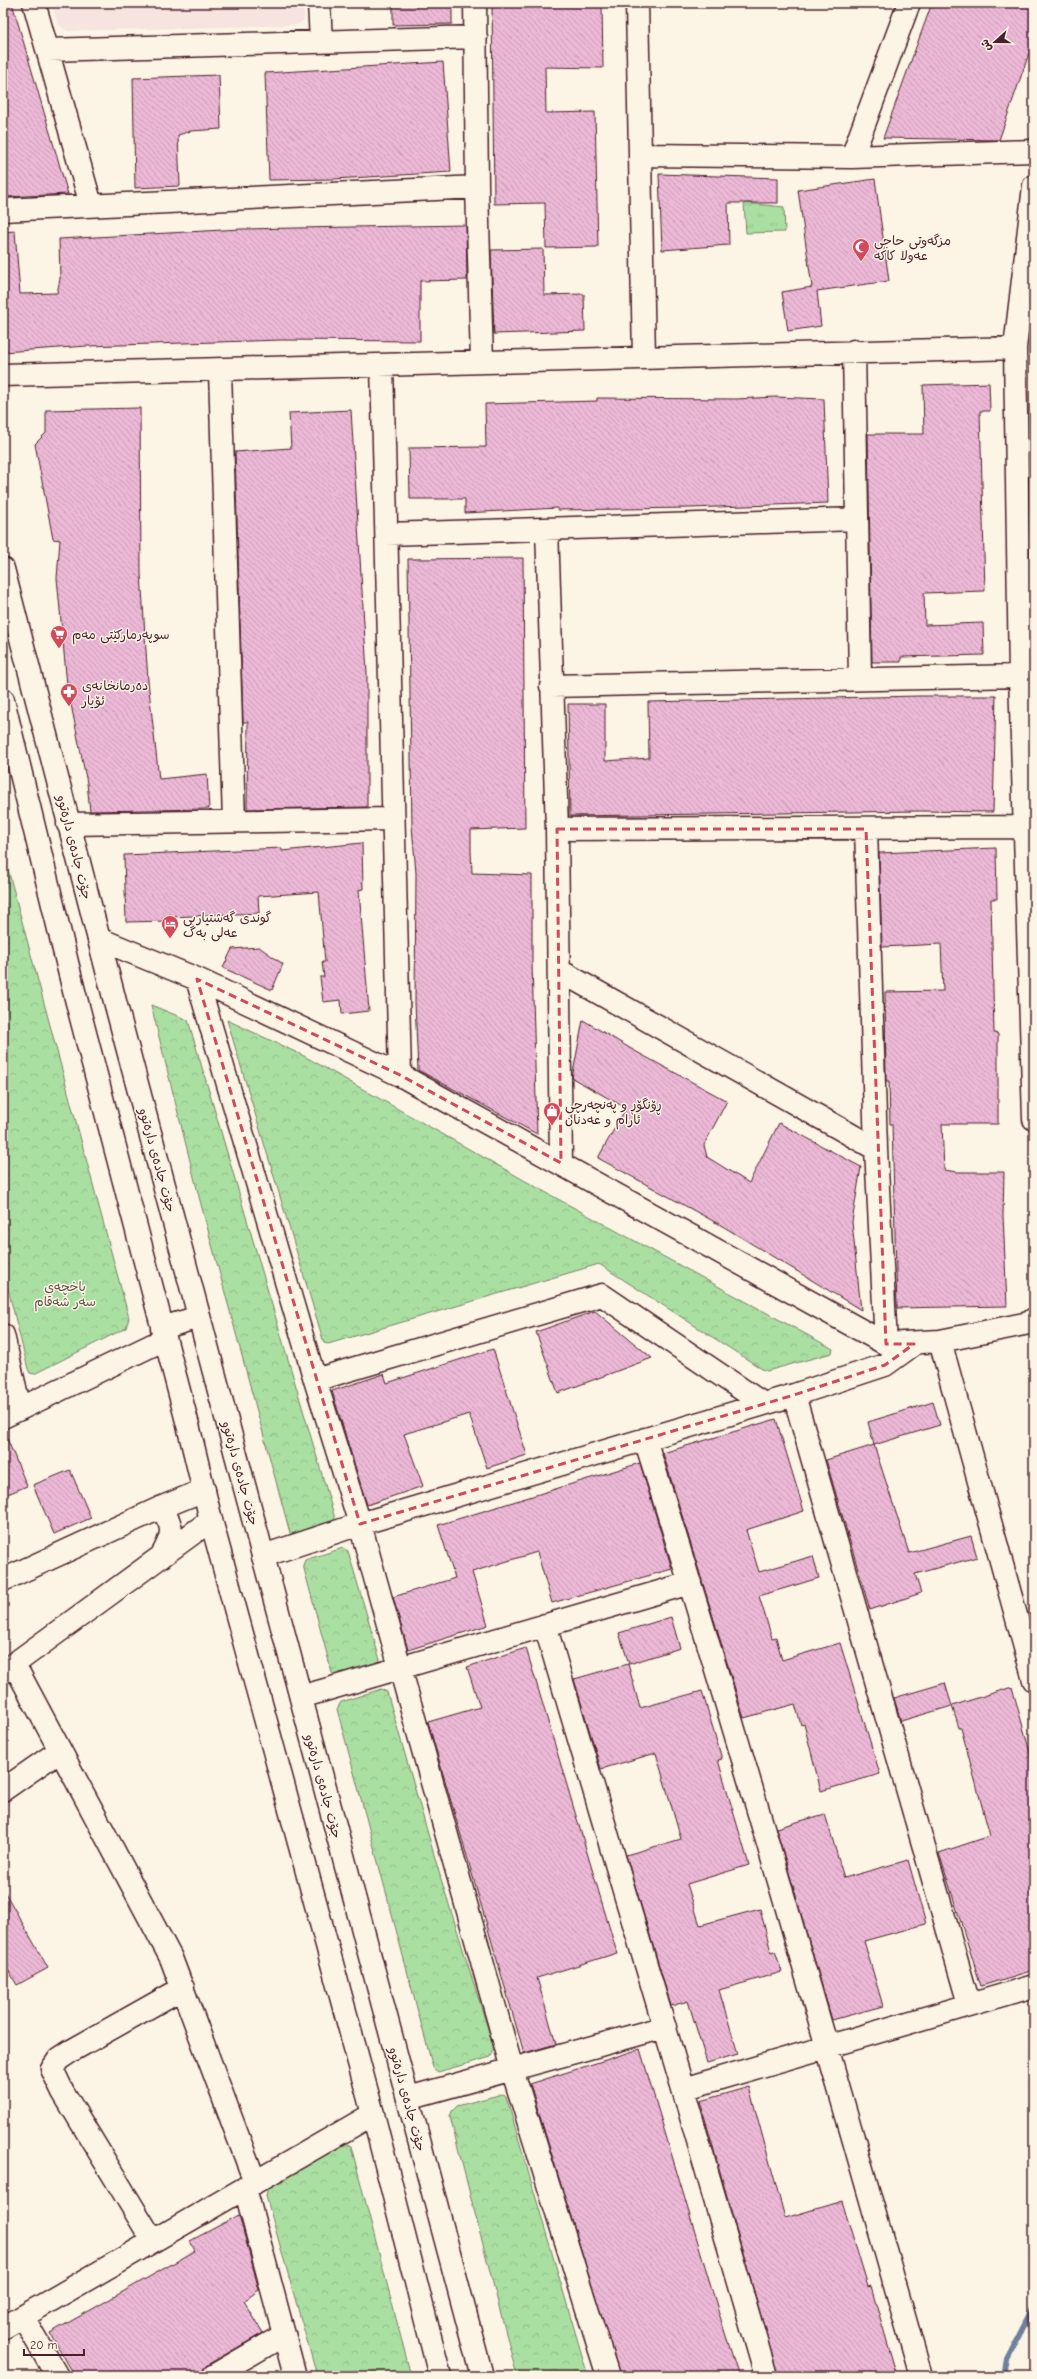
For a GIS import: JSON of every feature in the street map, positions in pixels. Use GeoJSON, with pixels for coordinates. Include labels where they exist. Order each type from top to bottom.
{"type":"FeatureCollection","features":[{"type":"Feature","properties":{"kind":"street"},"geometry":{"type":"LineString","coordinates":[[34,3],[91,206]]}},
{"type":"Feature","properties":{"kind":"street"},"geometry":{"type":"LineString","coordinates":[[319,3],[321,41]]}},
{"type":"Feature","properties":{"kind":"street"},"geometry":{"type":"LineString","coordinates":[[475,3],[477,187],[482,362]]}},
{"type":"Feature","properties":{"kind":"street"},"geometry":{"type":"LineString","coordinates":[[637,3],[644,358]]}},
{"type":"Feature","properties":{"kind":"street"},"geometry":{"type":"LineString","coordinates":[[852,157],[909,3]]}},
{"type":"Feature","properties":{"kind":"street"},"geometry":{"type":"LineString","coordinates":[[48,50],[476,37]]}},
{"type":"Feature","properties":{"kind":"street"},"geometry":{"type":"LineString","coordinates":[[640,155],[852,157],[1034,151]]}},
{"type":"Feature","properties":{"kind":"street"},"geometry":{"type":"LineString","coordinates":[[1034,186],[1015,348],[1020,676],[1034,1119]]}},
{"type":"Feature","properties":{"kind":"street"},"geometry":{"type":"LineString","coordinates":[[3,210],[477,187]]}},
{"type":"Feature","properties":{"kind":"street"},"geometry":{"type":"LineString","coordinates":[[3,375],[220,371],[854,351],[1015,348]]}},
{"type":"Feature","properties":{"kind":"street"},"geometry":{"type":"LineString","coordinates":[[854,351],[860,678]]}},
{"type":"Feature","properties":{"kind":"street"},"geometry":{"type":"LineString","coordinates":[[382,365],[400,1075]]}},
{"type":"Feature","properties":{"kind":"street"},"geometry":{"type":"LineString","coordinates":[[220,371],[234,821]]}},
{"type":"Feature","properties":{"kind":"street"},"geometry":{"type":"LineString","coordinates":[[387,534],[857,519]]}},
{"type":"Feature","properties":{"kind":"street"},"geometry":{"type":"LineString","coordinates":[[547,529],[551,686],[557,829],[560,971],[561,1163]]}},
{"type":"Feature","properties":{"kind":"street","name":"جۆت جادەی دارەتوو"},"geometry":{"type":"LineString","coordinates":[[3,569],[68,824],[482,2376]]}},
{"type":"Feature","properties":{"kind":"street"},"geometry":{"type":"LineString","coordinates":[[551,686],[860,678],[1020,676]]}},
{"type":"Feature","properties":{"kind":"street"},"geometry":{"type":"LineString","coordinates":[[3,700],[76,999],[211,1520],[373,2114],[440,2376]]}},
{"type":"Feature","properties":{"kind":"street"},"geometry":{"type":"LineString","coordinates":[[68,824],[393,819]]}},
{"type":"Feature","properties":{"kind":"street"},"geometry":{"type":"LineString","coordinates":[[557,829],[866,829],[1025,827]]}},
{"type":"Feature","properties":{"kind":"street"},"geometry":{"type":"LineString","coordinates":[[866,829],[876,1149],[886,1344]]}},
{"type":"Feature","properties":{"kind":"street"},"geometry":{"type":"LineString","coordinates":[[99,940],[197,979],[400,1075],[886,1344],[914,1344],[940,1341],[1029,1323],[1034,1320]]}},
{"type":"Feature","properties":{"kind":"street"},"geometry":{"type":"LineString","coordinates":[[560,971],[876,1149]]}},
{"type":"Feature","properties":{"kind":"street"},"geometry":{"type":"LineString","coordinates":[[197,979],[315,1380],[360,1524],[399,1669],[512,2069],[608,2376]]}},
{"type":"Feature","properties":{"kind":"street"},"geometry":{"type":"LineString","coordinates":[[315,1380],[602,1295],[762,1403]]}},
{"type":"Feature","properties":{"kind":"street"},"geometry":{"type":"LineString","coordinates":[[3,1335],[12,1413],[163,1334],[199,1317]]}},
{"type":"Feature","properties":{"kind":"street"},"geometry":{"type":"LineString","coordinates":[[940,1341],[1034,1680]]}},
{"type":"Feature","properties":{"kind":"street"},"geometry":{"type":"LineString","coordinates":[[263,1556],[360,1524],[762,1403],[794,1395],[886,1365],[914,1344]]}},
{"type":"Feature","properties":{"kind":"street"},"geometry":{"type":"LineString","coordinates":[[794,1395],[969,2004]]}},
{"type":"Feature","properties":{"kind":"street"},"geometry":{"type":"LineString","coordinates":[[645,1439],[690,1583],[827,2046],[921,2376]]}},
{"type":"Feature","properties":{"kind":"street"},"geometry":{"type":"LineString","coordinates":[[3,1580],[160,1508],[204,1490]]}},
{"type":"Feature","properties":{"kind":"street"},"geometry":{"type":"LineString","coordinates":[[160,1508],[169,1519],[172,1530],[170,1541],[161,1557]]}},
{"type":"Feature","properties":{"kind":"street"},"geometry":{"type":"LineString","coordinates":[[211,1520],[8,1668],[59,1751],[171,1958],[183,1988],[250,2185],[295,2376]]}},
{"type":"Feature","properties":{"kind":"street"},"geometry":{"type":"LineString","coordinates":[[301,1697],[690,1583]]}},
{"type":"Feature","properties":{"kind":"street"},"geometry":{"type":"LineString","coordinates":[[545,1625],[684,2089],[766,2376]]}},
{"type":"Feature","properties":{"kind":"street"},"geometry":{"type":"LineString","coordinates":[[3,1790],[59,1751]]}},
{"type":"Feature","properties":{"kind":"street"},"geometry":{"type":"LineString","coordinates":[[684,2089],[1034,1986]]}},
{"type":"Feature","properties":{"kind":"street"},"geometry":{"type":"LineString","coordinates":[[153,2241],[62,2092],[52,2068],[59,2059],[71,2051],[183,1988]]}},
{"type":"Feature","properties":{"kind":"street"},"geometry":{"type":"LineString","coordinates":[[408,2098],[665,2027]]}},
{"type":"Feature","properties":{"kind":"street"},"geometry":{"type":"LineString","coordinates":[[3,2328],[373,2114]]}},
{"type":"Feature","properties":{"kind":"street"},"geometry":{"type":"LineString","coordinates":[[23,2317],[57,2376]]}},
{"type":"Feature","properties":{"kind":"street"},"geometry":{"type":"LineString","coordinates":[[213,2376],[284,2334]]}},
{"type":"Feature","properties":{"kind":"highlighted area"},"geometry":{"type":"Polygon","coordinates":[[[557,829],[866,829],[886,1344],[914,1344],[885,1365],[794,1395],[360,1524],[197,979],[400,1075],[561,1163],[557,829]]]}},
{"type":"Feature","properties":{"kind":"shaded area"},"geometry":{"type":"Polygon","coordinates":[[[52,3],[304,3],[304,20],[297,25],[67,31],[57,23],[52,3]]]}},
{"type":"Feature","properties":{"kind":"green space"},"geometry":{"type":"Polygon","coordinates":[[[744,203],[784,207],[785,232],[746,233],[744,203]]]}},
{"type":"Feature","properties":{"kind":"green space","name":"باخچەی سەر شەقام"},"geometry":{"type":"Polygon","coordinates":[[[3,851],[129,1318],[126,1328],[34,1374],[30,1373],[28,1369],[3,1269],[3,851]]]}},
{"type":"Feature","properties":{"kind":"green space"},"geometry":{"type":"Polygon","coordinates":[[[151,1005],[188,1020],[336,1522],[291,1535],[290,1533],[199,1197],[151,1005]]]}},
{"type":"Feature","properties":{"kind":"green space"},"geometry":{"type":"Polygon","coordinates":[[[227,1020],[304,1056],[545,1192],[833,1349],[832,1353],[767,1371],[599,1264],[328,1344],[324,1343],[227,1020]]]}},
{"type":"Feature","properties":{"kind":"green space"},"geometry":{"type":"Polygon","coordinates":[[[343,1548],[348,1551],[380,1663],[336,1676],[332,1673],[303,1565],[305,1560],[343,1548]]]}},
{"type":"Feature","properties":{"kind":"green space"},"geometry":{"type":"Polygon","coordinates":[[[381,1689],[387,1692],[441,1879],[494,2048],[491,2057],[438,2072],[433,2068],[337,1709],[341,1702],[381,1689]]]}},
{"type":"Feature","properties":{"kind":"green space"},"geometry":{"type":"Polygon","coordinates":[[[502,2094],[506,2096],[588,2376],[517,2376],[450,2117],[452,2111],[457,2106],[502,2094]]]}},
{"type":"Feature","properties":{"kind":"green space"},"geometry":{"type":"Polygon","coordinates":[[[343,2142],[351,2146],[411,2376],[317,2376],[266,2196],[268,2186],[343,2142]]]}},
{"type":"Feature","properties":{"kind":"building"},"geometry":{"type":"Polygon","coordinates":[[[3,3],[12,3],[68,194],[6,197],[3,188],[3,3]]]}},
{"type":"Feature","properties":{"kind":"building"},"geometry":{"type":"Polygon","coordinates":[[[393,3],[452,3],[452,24],[393,25],[393,3]]]}},
{"type":"Feature","properties":{"kind":"building"},"geometry":{"type":"Polygon","coordinates":[[[492,3],[602,3],[603,68],[545,67],[546,113],[595,112],[598,247],[546,248],[545,203],[494,204],[492,3]]]}},
{"type":"Feature","properties":{"kind":"building"},"geometry":{"type":"Polygon","coordinates":[[[932,3],[1034,3],[1034,39],[999,140],[883,138],[932,3]]]}},
{"type":"Feature","properties":{"kind":"building"},"geometry":{"type":"Polygon","coordinates":[[[443,62],[451,172],[334,179],[269,180],[265,73],[443,62]]]}},
{"type":"Feature","properties":{"kind":"building"},"geometry":{"type":"Polygon","coordinates":[[[219,75],[221,129],[191,131],[178,135],[180,186],[135,188],[133,78],[219,75]]]}},
{"type":"Feature","properties":{"kind":"building"},"geometry":{"type":"Polygon","coordinates":[[[659,174],[778,178],[778,203],[728,203],[729,245],[662,250],[659,174]]]}},
{"type":"Feature","properties":{"kind":"building"},"geometry":{"type":"Polygon","coordinates":[[[875,179],[889,281],[817,291],[821,326],[788,331],[782,292],[812,287],[798,190],[875,179]]]}},
{"type":"Feature","properties":{"kind":"building"},"geometry":{"type":"Polygon","coordinates":[[[466,225],[467,280],[420,281],[420,341],[282,340],[87,346],[3,352],[3,232],[15,231],[20,294],[57,293],[60,279],[59,239],[241,229],[466,225]]]}},
{"type":"Feature","properties":{"kind":"building"},"geometry":{"type":"Polygon","coordinates":[[[543,249],[544,295],[584,294],[585,331],[494,334],[491,250],[543,249]]]}},
{"type":"Feature","properties":{"kind":"building"},"geometry":{"type":"Polygon","coordinates":[[[989,383],[990,411],[980,411],[985,591],[924,593],[925,625],[983,623],[984,655],[901,657],[901,662],[872,662],[868,434],[924,434],[923,385],[989,383]]]}},
{"type":"Feature","properties":{"kind":"building"},"geometry":{"type":"Polygon","coordinates":[[[775,397],[824,399],[828,503],[690,508],[558,510],[558,508],[465,513],[465,499],[410,499],[409,448],[486,447],[485,404],[597,401],[597,398],[736,399],[775,397]]]}},
{"type":"Feature","properties":{"kind":"building"},"geometry":{"type":"Polygon","coordinates":[[[140,408],[141,574],[148,681],[159,779],[207,774],[209,809],[90,811],[87,783],[67,685],[57,578],[60,540],[53,539],[35,444],[46,433],[46,410],[140,408]]]}},
{"type":"Feature","properties":{"kind":"building"},"geometry":{"type":"Polygon","coordinates":[[[351,410],[367,673],[367,807],[247,809],[248,722],[243,722],[235,452],[291,448],[289,413],[351,410]]]}},
{"type":"Feature","properties":{"kind":"building"},"geometry":{"type":"Polygon","coordinates":[[[523,558],[525,828],[471,830],[471,851],[472,873],[532,875],[532,963],[537,1134],[418,1070],[415,1002],[416,873],[412,826],[408,559],[523,558]]]}},
{"type":"Feature","properties":{"kind":"building"},"geometry":{"type":"Polygon","coordinates":[[[920,696],[996,696],[993,812],[920,811],[570,816],[568,704],[605,704],[605,761],[649,758],[648,702],[920,696]]]}},
{"type":"Feature","properties":{"kind":"building"},"geometry":{"type":"Polygon","coordinates":[[[362,843],[363,889],[359,890],[369,1011],[342,1014],[341,1000],[323,1002],[320,977],[324,977],[322,962],[325,962],[319,892],[258,896],[259,913],[170,917],[170,921],[126,922],[124,855],[282,848],[282,851],[362,843]]]}},
{"type":"Feature","properties":{"kind":"building"},"geometry":{"type":"Polygon","coordinates":[[[996,848],[997,899],[991,899],[994,1033],[998,1034],[998,1124],[942,1124],[944,1170],[958,1172],[1004,1172],[1003,1215],[1007,1306],[897,1308],[892,1124],[890,1124],[889,1081],[886,1081],[885,992],[943,991],[941,944],[882,947],[879,853],[996,848]]]}},
{"type":"Feature","properties":{"kind":"building"},"geometry":{"type":"Polygon","coordinates":[[[259,947],[283,964],[272,990],[223,968],[232,949],[259,947]]]}},
{"type":"Feature","properties":{"kind":"building"},"geometry":{"type":"Polygon","coordinates":[[[583,1020],[633,1050],[727,1101],[704,1145],[707,1157],[749,1183],[779,1123],[861,1167],[852,1222],[861,1310],[724,1227],[598,1158],[626,1108],[572,1078],[583,1020]]]}},
{"type":"Feature","properties":{"kind":"building"},"geometry":{"type":"Polygon","coordinates":[[[595,1311],[652,1358],[558,1393],[536,1332],[595,1311]]]}},
{"type":"Feature","properties":{"kind":"building"},"geometry":{"type":"Polygon","coordinates":[[[493,1349],[527,1455],[487,1468],[469,1414],[404,1434],[423,1486],[367,1505],[332,1391],[384,1374],[387,1383],[493,1349]]]}},
{"type":"Feature","properties":{"kind":"building"},"geometry":{"type":"Polygon","coordinates":[[[933,1402],[940,1425],[874,1445],[868,1422],[933,1402]]]}},
{"type":"Feature","properties":{"kind":"building"},"geometry":{"type":"Polygon","coordinates":[[[776,1419],[804,1511],[746,1530],[759,1572],[813,1556],[819,1578],[759,1596],[772,1638],[776,1637],[782,1660],[840,1643],[880,1774],[821,1791],[804,1724],[801,1725],[795,1704],[744,1718],[663,1453],[776,1419]]]}},
{"type":"Feature","properties":{"kind":"building"},"geometry":{"type":"Polygon","coordinates":[[[3,1429],[27,1486],[3,1496],[3,1429]]]}},
{"type":"Feature","properties":{"kind":"building"},"geometry":{"type":"Polygon","coordinates":[[[874,1445],[909,1553],[971,1536],[977,1557],[915,1574],[921,1593],[870,1610],[826,1460],[874,1445]]]}},
{"type":"Feature","properties":{"kind":"building"},"geometry":{"type":"Polygon","coordinates":[[[640,1463],[672,1569],[552,1603],[537,1552],[472,1572],[488,1625],[408,1650],[393,1597],[455,1578],[438,1525],[640,1463]]]}},
{"type":"Feature","properties":{"kind":"building"},"geometry":{"type":"Polygon","coordinates":[[[70,1470],[91,1518],[54,1534],[33,1485],[70,1470]]]}},
{"type":"Feature","properties":{"kind":"building"},"geometry":{"type":"Polygon","coordinates":[[[671,1617],[680,1648],[629,1664],[619,1633],[671,1617]]]}},
{"type":"Feature","properties":{"kind":"building"},"geometry":{"type":"Polygon","coordinates":[[[526,1648],[617,1953],[537,1978],[556,2044],[524,2053],[428,1722],[480,1707],[467,1667],[526,1648]]]}},
{"type":"Feature","properties":{"kind":"building"},"geometry":{"type":"Polygon","coordinates":[[[628,1664],[640,1708],[702,1691],[722,1759],[718,1760],[749,1865],[687,1884],[700,1925],[760,1909],[771,1952],[775,1951],[782,1972],[719,1990],[738,2054],[707,2063],[688,2001],[671,2006],[626,1855],[681,1839],[656,1753],[601,1769],[574,1679],[628,1664]]]}},
{"type":"Feature","properties":{"kind":"building"},"geometry":{"type":"Polygon","coordinates":[[[945,1683],[952,1706],[901,1721],[894,1698],[945,1683]]]}},
{"type":"Feature","properties":{"kind":"building"},"geometry":{"type":"Polygon","coordinates":[[[1012,1687],[1034,1767],[1034,1970],[981,1986],[939,1853],[990,1836],[961,1728],[959,1728],[952,1706],[1012,1687]]]}},
{"type":"Feature","properties":{"kind":"building"},"geometry":{"type":"Polygon","coordinates":[[[825,1814],[844,1878],[908,1860],[926,1924],[864,1941],[883,2006],[832,2020],[776,1828],[825,1814]]]}},
{"type":"Feature","properties":{"kind":"building"},"geometry":{"type":"Polygon","coordinates":[[[3,1889],[48,1968],[17,1985],[3,1961],[3,1889]]]}},
{"type":"Feature","properties":{"kind":"building"},"geometry":{"type":"Polygon","coordinates":[[[640,2049],[739,2376],[620,2376],[530,2084],[640,2049]]]}},
{"type":"Feature","properties":{"kind":"building"},"geometry":{"type":"Polygon","coordinates":[[[749,2087],[785,2218],[842,2201],[868,2287],[871,2286],[897,2376],[778,2376],[700,2101],[749,2087]]]}},
{"type":"Feature","properties":{"kind":"building"},"geometry":{"type":"Polygon","coordinates":[[[239,2215],[259,2290],[244,2301],[263,2333],[207,2365],[199,2376],[75,2376],[50,2333],[195,2251],[190,2241],[239,2215]]]}},
{"type":"Feature","properties":{"kind":"waterway"},"geometry":{"type":"LineString","coordinates":[[1004,2376],[1007,2359],[1034,2307]]}},
{"type":"Feature","properties":{"kind":"place","name":"مزگەوتی حاجی عەولا کاکە"},"geometry":{"type":"Point","coordinates":[861,262]}},
{"type":"Feature","properties":{"kind":"place","name":"سوپەرمارکێتی مەم"},"geometry":{"type":"Point","coordinates":[59,649]}},
{"type":"Feature","properties":{"kind":"place","name":"دەرمانخانەی ئۆیار"},"geometry":{"type":"Point","coordinates":[69,707]}},
{"type":"Feature","properties":{"kind":"place","name":"گوندی گەشتیاریی عەلی بەگ"},"geometry":{"type":"Point","coordinates":[170,939]}},
{"type":"Feature","properties":{"kind":"place","name":"ڕۆنگۆڕ و پەنچەرچی ئارام و عەدنان"},"geometry":{"type":"Point","coordinates":[552,1126]}}]}
